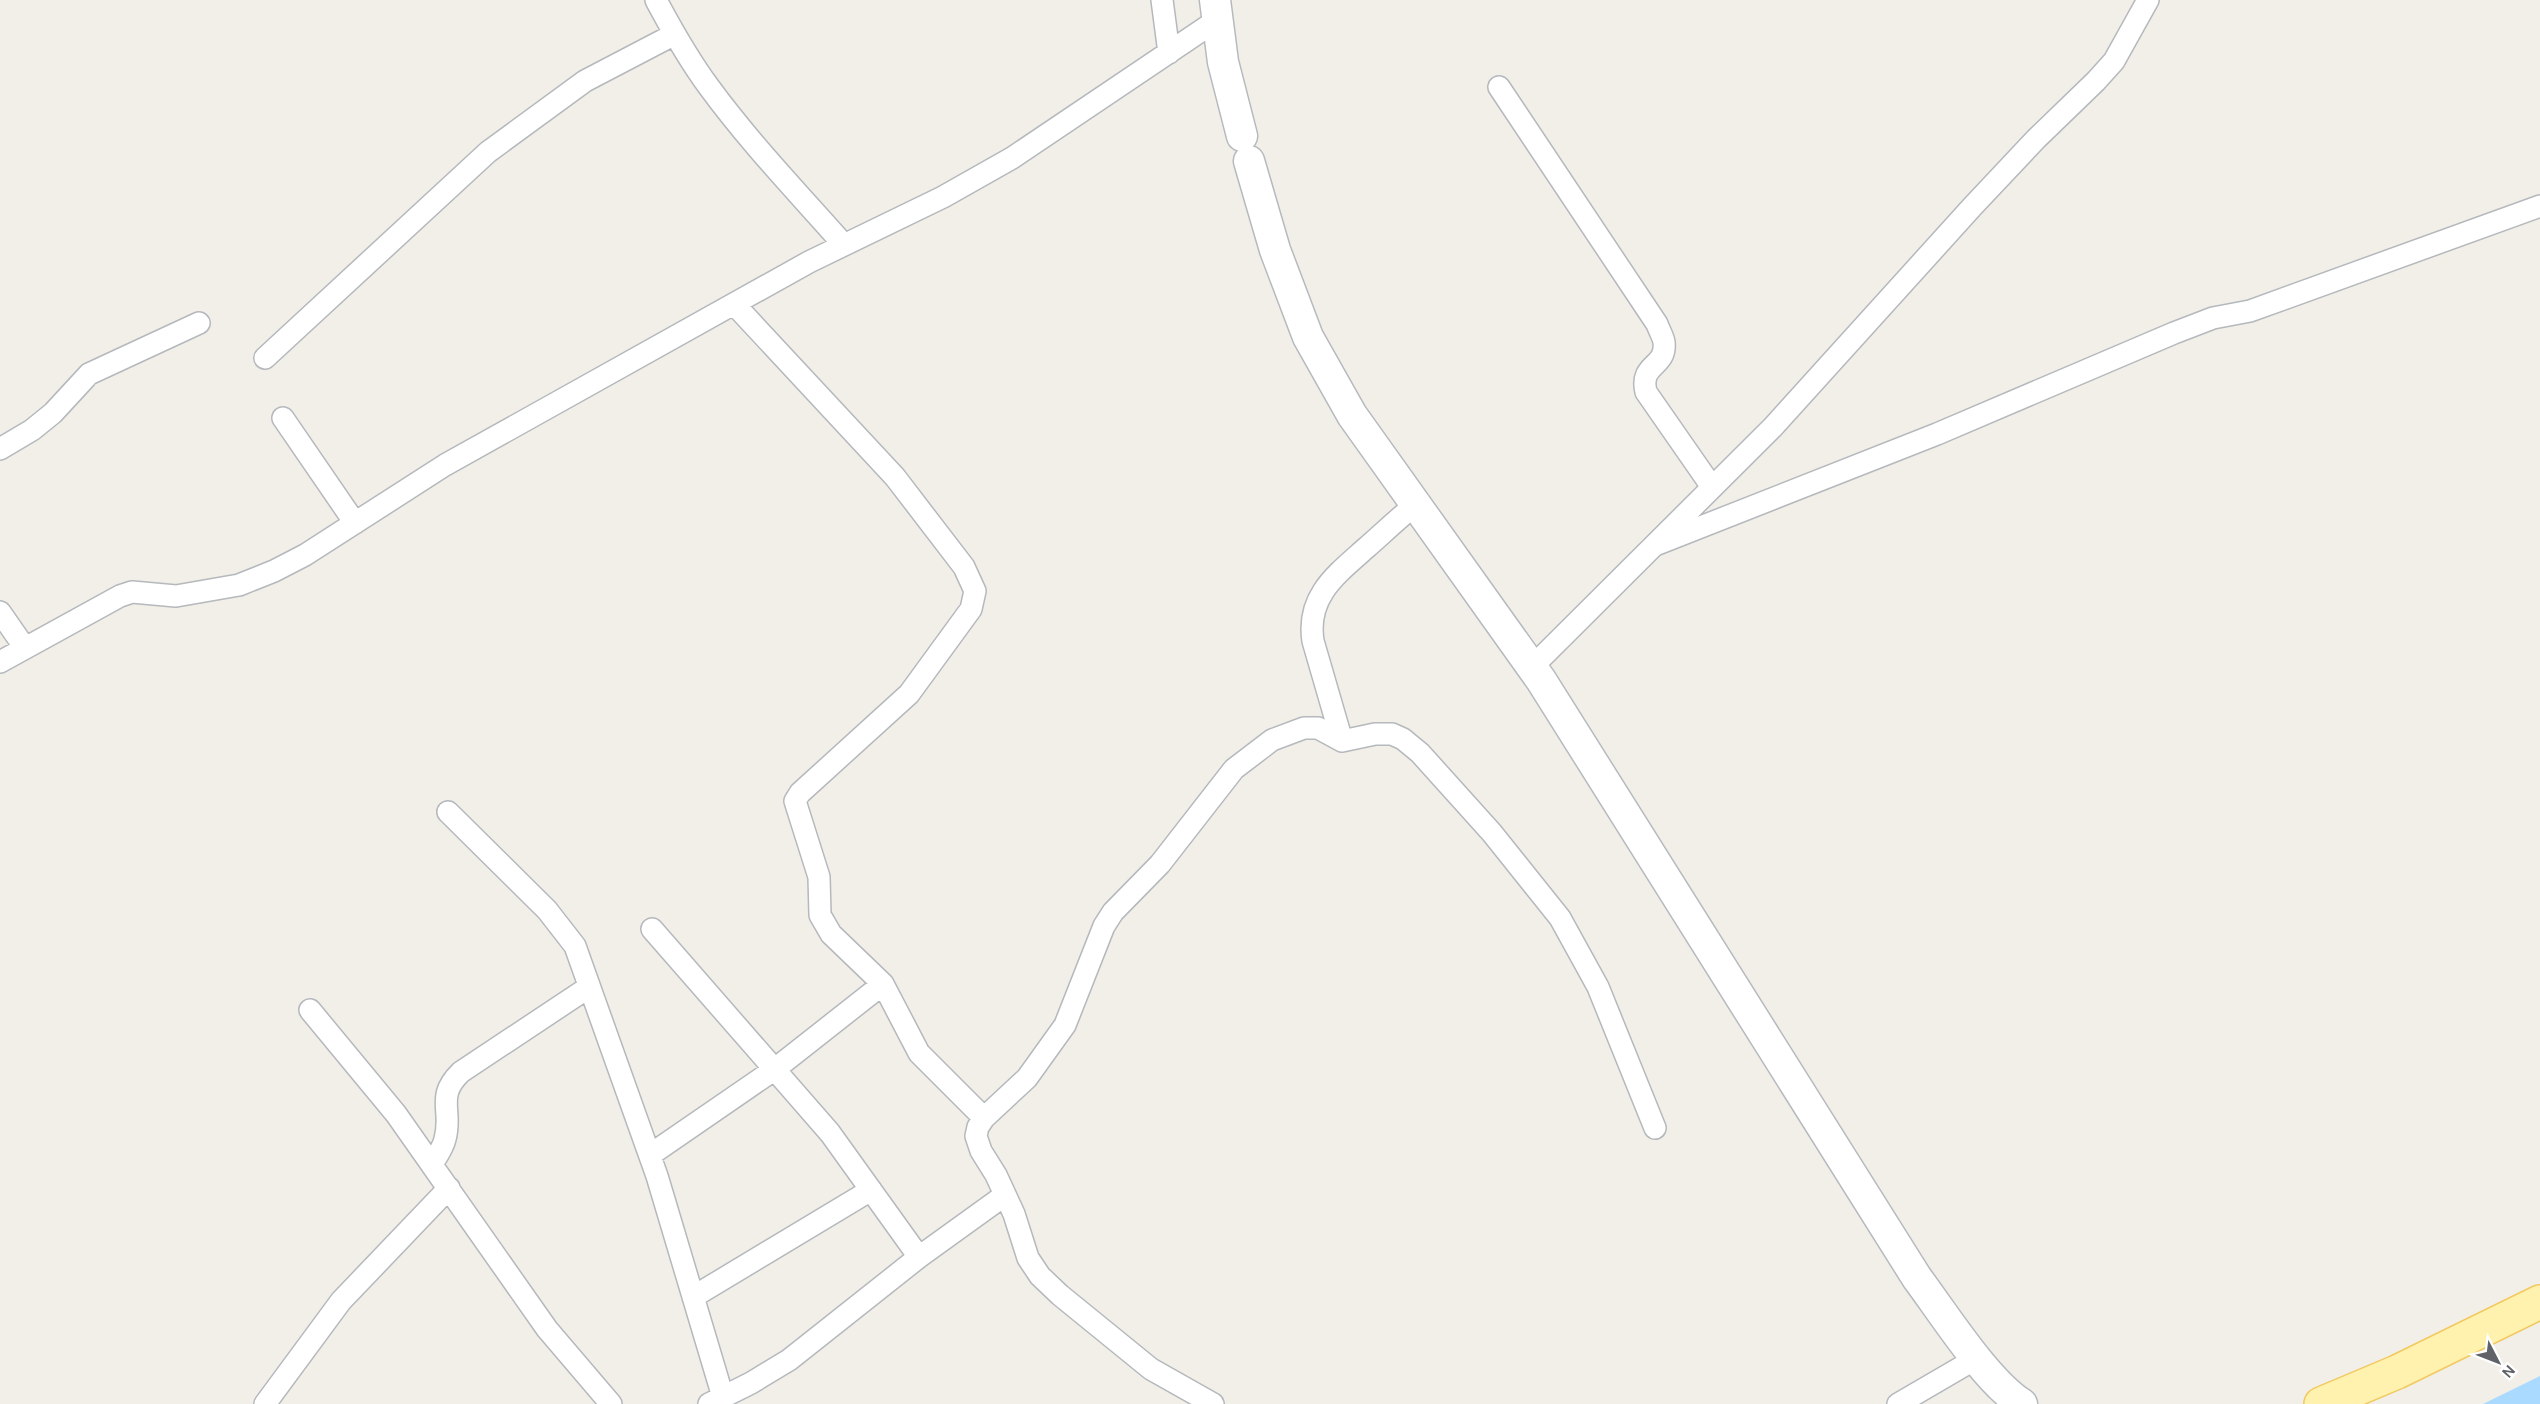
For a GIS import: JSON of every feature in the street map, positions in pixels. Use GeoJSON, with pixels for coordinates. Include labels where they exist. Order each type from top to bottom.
{"type":"FeatureCollection","features":[{"type":"Feature","properties":{"kind":"main road"},"geometry":{"type":"LineString","coordinates":[[1216,10],[1223,62],[1275,250],[1308,337],[1352,415],[1532,667],[1917,1278],[1977,1358],[2010,1396],[2022,1404]]}},
{"type":"Feature","properties":{"kind":"main road"},"geometry":{"type":"LineString","coordinates":[[2321,1404],[2397,1372],[2540,1302]]}},
{"type":"Feature","properties":{"kind":"street"},"geometry":{"type":"LineString","coordinates":[[656,0],[709,87],[772,165],[844,245]]}},
{"type":"Feature","properties":{"kind":"street"},"geometry":{"type":"LineString","coordinates":[[1162,0],[1168,53]]}},
{"type":"Feature","properties":{"kind":"street"},"geometry":{"type":"LineString","coordinates":[[1532,667],[1773,427],[2028,147],[2108,68],[2148,0]]}},
{"type":"Feature","properties":{"kind":"street"},"geometry":{"type":"LineString","coordinates":[[0,662],[120,596],[132,592],[176,596],[238,585],[274,571],[305,555],[445,465],[734,304],[1012,158],[1168,53],[1216,10]]}},
{"type":"Feature","properties":{"kind":"street"},"geometry":{"type":"LineString","coordinates":[[265,358],[488,152],[585,81],[675,34]]}},
{"type":"Feature","properties":{"kind":"street"},"geometry":{"type":"LineString","coordinates":[[1499,87],[1657,324],[1664,341],[1663,353],[1656,365],[1646,373],[1643,382],[1646,392],[1712,488]]}},
{"type":"Feature","properties":{"kind":"street"},"geometry":{"type":"LineString","coordinates":[[1655,545],[1936,434],[2200,323],[2250,311],[2540,206]]}},
{"type":"Feature","properties":{"kind":"street"},"geometry":{"type":"LineString","coordinates":[[734,304],[895,477],[964,567],[975,591],[971,609],[909,694],[800,793],[795,801],[819,877],[819,915],[831,934],[883,984],[919,1053],[984,1118]]}},
{"type":"Feature","properties":{"kind":"street"},"geometry":{"type":"LineString","coordinates":[[0,449],[15,442],[46,419],[89,374],[199,323]]}},
{"type":"Feature","properties":{"kind":"street"},"geometry":{"type":"LineString","coordinates":[[283,418],[355,523]]}},
{"type":"Feature","properties":{"kind":"street"},"geometry":{"type":"LineString","coordinates":[[1342,741],[1313,640],[1311,626],[1316,606],[1331,579],[1416,504]]}},
{"type":"Feature","properties":{"kind":"street"},"geometry":{"type":"LineString","coordinates":[[0,612],[25,648]]}},
{"type":"Feature","properties":{"kind":"street"},"geometry":{"type":"LineString","coordinates":[[1214,1404],[1151,1369],[1060,1296],[1040,1276],[1028,1258],[1005,1195],[976,1136],[978,1127],[984,1118],[1027,1078],[1065,1025],[1104,926],[1113,912],[1160,864],[1234,770],[1272,740],[1304,728],[1318,728],[1342,741],[1392,734],[1403,739],[1420,753],[1498,841],[1560,918],[1598,987],[1654,1128]]}},
{"type":"Feature","properties":{"kind":"street"},"geometry":{"type":"LineString","coordinates":[[448,812],[561,926],[575,946],[650,1155],[693,1297],[716,1400],[789,1360],[919,1257],[1005,1195]]}},
{"type":"Feature","properties":{"kind":"street"},"geometry":{"type":"LineString","coordinates":[[652,929],[830,1133],[919,1257]]}},
{"type":"Feature","properties":{"kind":"street"},"geometry":{"type":"LineString","coordinates":[[650,1155],[775,1069],[883,984]]}},
{"type":"Feature","properties":{"kind":"street"},"geometry":{"type":"LineString","coordinates":[[432,1164],[445,1142],[446,1092],[452,1080],[589,987]]}},
{"type":"Feature","properties":{"kind":"street"},"geometry":{"type":"LineString","coordinates":[[310,1010],[396,1114],[548,1329],[611,1404]]}},
{"type":"Feature","properties":{"kind":"street"},"geometry":{"type":"LineString","coordinates":[[265,1404],[341,1301],[449,1188]]}},
{"type":"Feature","properties":{"kind":"street"},"geometry":{"type":"LineString","coordinates":[[693,1297],[871,1190]]}},
{"type":"Feature","properties":{"kind":"street"},"geometry":{"type":"LineString","coordinates":[[1898,1404],[1977,1358]]}},
{"type":"Feature","properties":{"kind":"water"},"geometry":{"type":"Polygon","coordinates":[[[2540,1376],[2540,1404],[2483,1404],[2540,1376]]]}}]}
